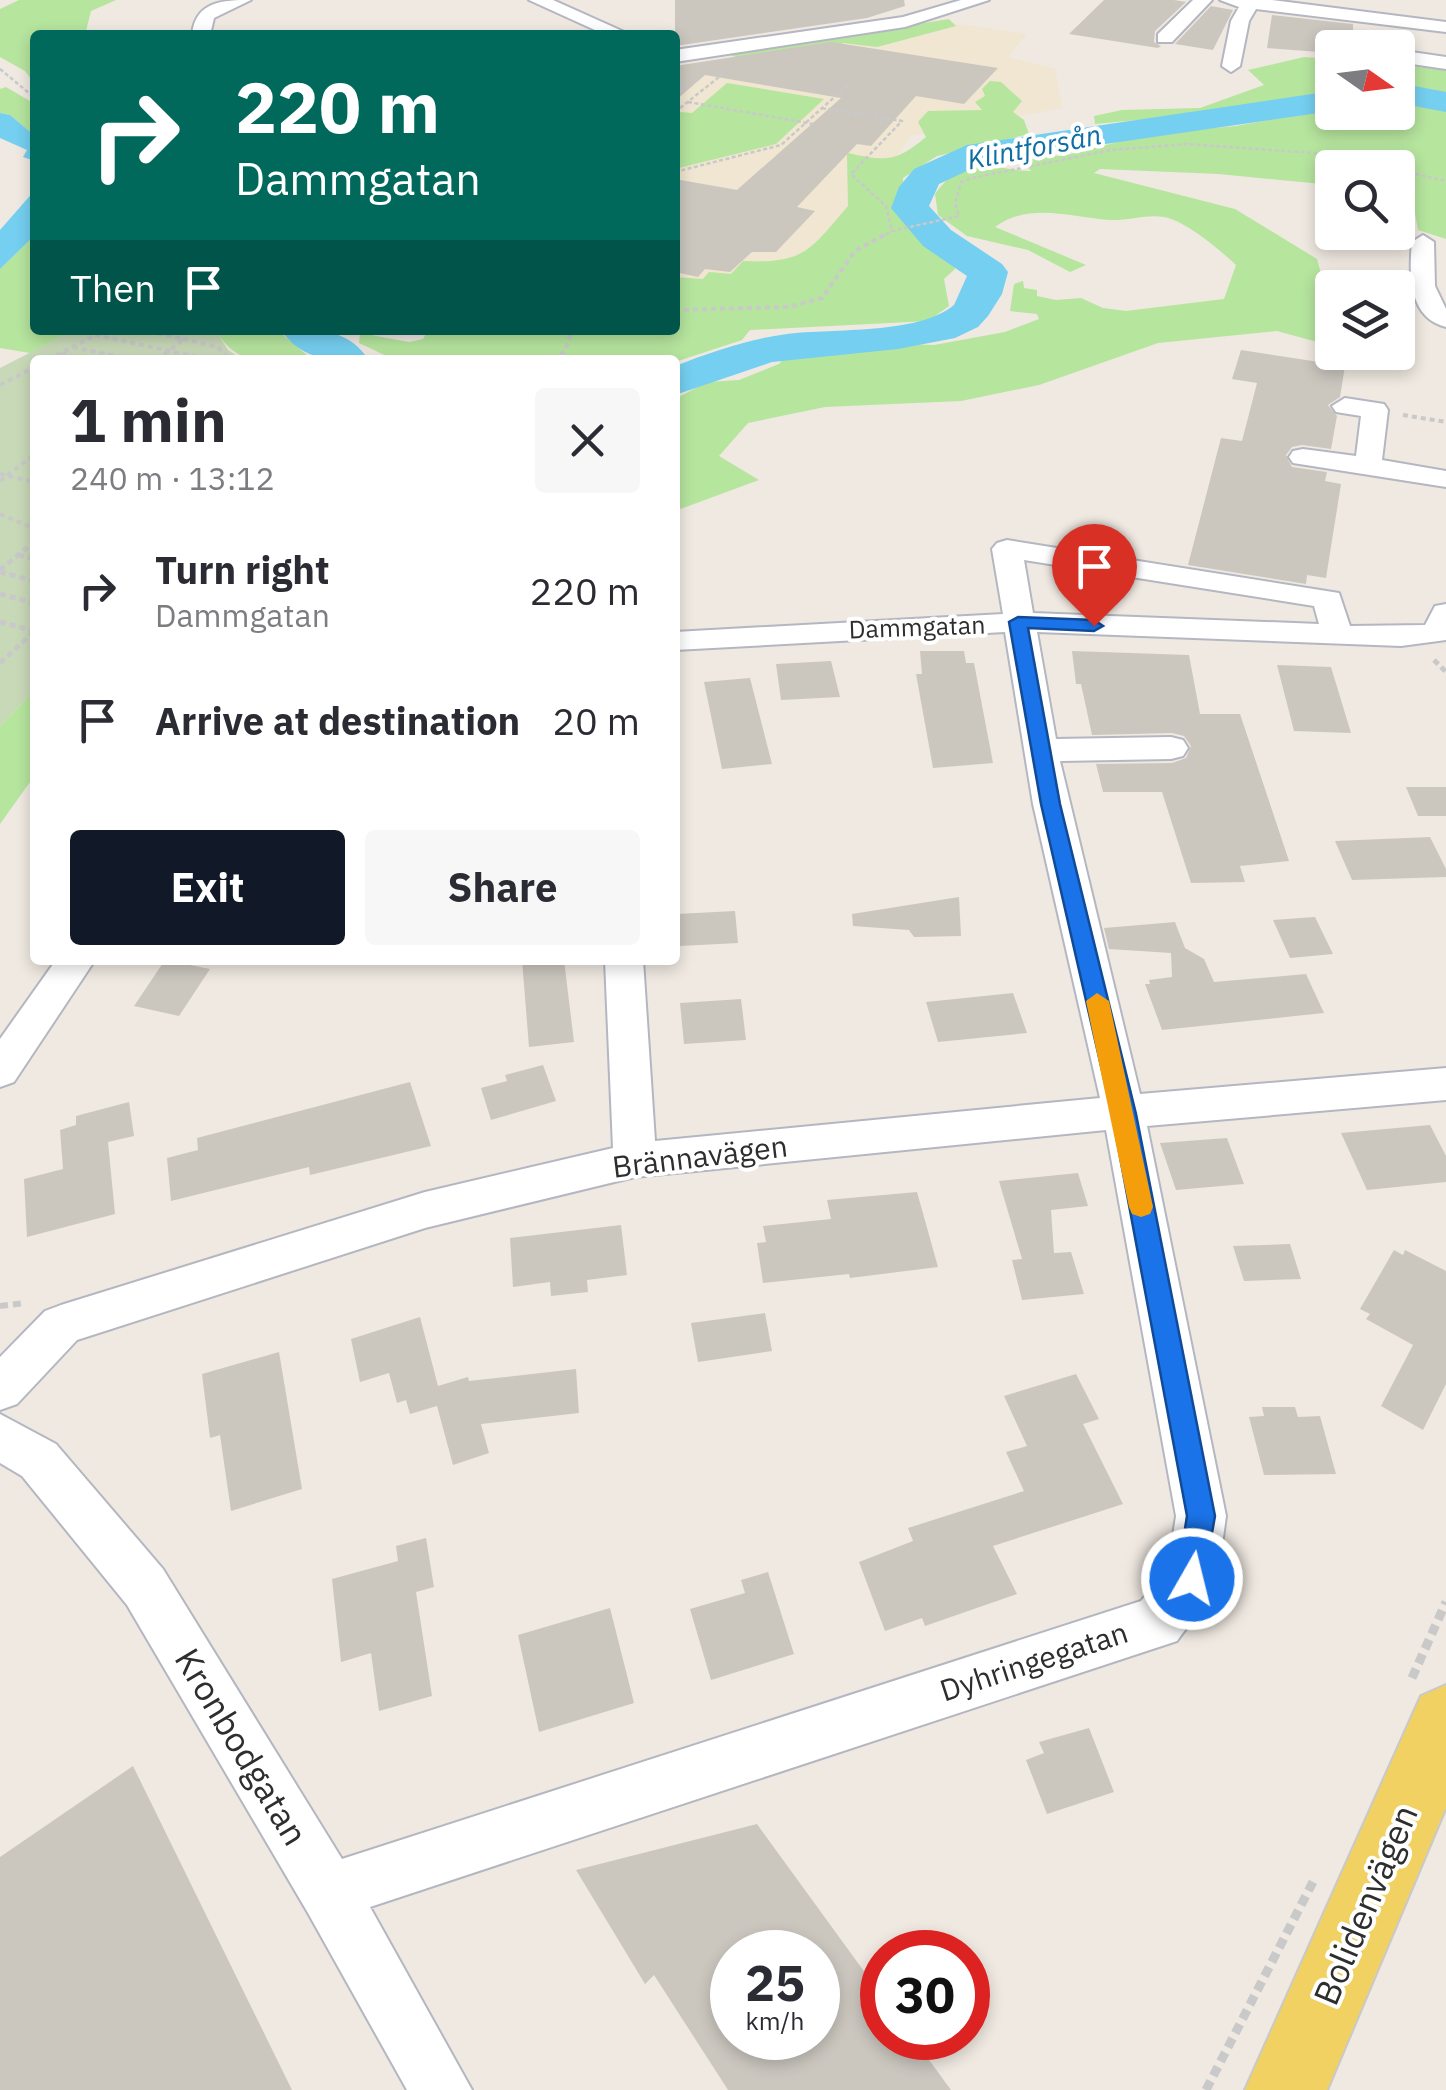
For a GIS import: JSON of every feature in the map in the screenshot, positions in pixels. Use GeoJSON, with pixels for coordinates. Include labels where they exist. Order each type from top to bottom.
{"type":"FeatureCollection","features":[{"type":"Feature","properties":{"kind":"main road","name":"Bolidenvägen"},"geometry":{"type":"LineString","coordinates":[[1286,2090],[1446,1720]]}},
{"type":"Feature","properties":{"kind":"street"},"geometry":{"type":"LineString","coordinates":[[200,30],[207,12],[242,0]]}},
{"type":"Feature","properties":{"kind":"street"},"geometry":{"type":"LineString","coordinates":[[538,0],[610,30]]}},
{"type":"Feature","properties":{"kind":"street"},"geometry":{"type":"LineString","coordinates":[[680,55],[905,22],[980,0]]}},
{"type":"Feature","properties":{"kind":"street"},"geometry":{"type":"LineString","coordinates":[[1165,38],[1203,0]]}},
{"type":"Feature","properties":{"kind":"street"},"geometry":{"type":"LineString","coordinates":[[1229,0],[1446,27]]}},
{"type":"Feature","properties":{"kind":"street"},"geometry":{"type":"LineString","coordinates":[[1393,0],[1395,30]]}},
{"type":"Feature","properties":{"kind":"street"},"geometry":{"type":"LineString","coordinates":[[1231,66],[1240,21],[1250,3]]}},
{"type":"Feature","properties":{"kind":"street"},"geometry":{"type":"LineString","coordinates":[[885,6],[905,22]]}},
{"type":"Feature","properties":{"kind":"street"},"geometry":{"type":"LineString","coordinates":[[1415,58],[1446,63]]}},
{"type":"Feature","properties":{"kind":"street"},"geometry":{"type":"LineString","coordinates":[[1423,242],[1420,282],[1435,314],[1446,320]]}},
{"type":"Feature","properties":{"kind":"street"},"geometry":{"type":"LineString","coordinates":[[1345,406],[1375,410],[1368,466]]}},
{"type":"Feature","properties":{"kind":"street"},"geometry":{"type":"LineString","coordinates":[[1303,456],[1446,479]]}},
{"type":"Feature","properties":{"kind":"street","name":"Dyhringegatan"},"geometry":{"type":"LineString","coordinates":[[330,1892],[1158,1622],[1192,1579],[1201,1516],[1124,1114],[1041,750],[1007,549],[1328,599],[1337,637]]}},
{"type":"Feature","properties":{"kind":"street","name":"Dammgatan"},"geometry":{"type":"LineString","coordinates":[[680,641],[1018,622],[1337,637],[1443,627]]}},
{"type":"Feature","properties":{"kind":"street"},"geometry":{"type":"LineString","coordinates":[[1041,750],[1170,748]]}},
{"type":"Feature","properties":{"kind":"street"},"geometry":{"type":"LineString","coordinates":[[0,1070],[73,965]]}},
{"type":"Feature","properties":{"kind":"street"},"geometry":{"type":"LineString","coordinates":[[624,965],[634,1160]]}},
{"type":"Feature","properties":{"kind":"street","name":"Brännavägen"},"geometry":{"type":"LineString","coordinates":[[0,1389],[60,1326],[232,1268],[425,1210],[634,1160],[1378,1087],[1446,1084]]}},
{"type":"Feature","properties":{"kind":"street","name":"Kronbodgatan"},"geometry":{"type":"LineString","coordinates":[[0,1436],[39,1460],[146,1587],[330,1892],[441,2090]]}},
{"type":"Feature","properties":{"kind":"path"},"geometry":{"type":"LineString","coordinates":[[0,69],[30,94]]}},
{"type":"Feature","properties":{"kind":"path"},"geometry":{"type":"LineString","coordinates":[[680,108],[724,73]]}},
{"type":"Feature","properties":{"kind":"path"},"geometry":{"type":"LineString","coordinates":[[680,171],[781,145],[849,84]]}},
{"type":"Feature","properties":{"kind":"path"},"geometry":{"type":"LineString","coordinates":[[688,102],[813,124]]}},
{"type":"Feature","properties":{"kind":"path"},"geometry":{"type":"LineString","coordinates":[[822,108],[902,121],[852,174],[858,184],[875,193],[886,206],[892,231]]}},
{"type":"Feature","properties":{"kind":"path"},"geometry":{"type":"LineString","coordinates":[[680,310],[788,307],[822,298],[856,251],[892,231],[960,216],[955,203],[961,182],[978,174],[1150,146],[1201,145],[1345,158],[1394,166],[1446,181]]}},
{"type":"Feature","properties":{"kind":"path"},"geometry":{"type":"LineString","coordinates":[[60,354],[95,335],[188,355]]}},
{"type":"Feature","properties":{"kind":"path"},"geometry":{"type":"LineString","coordinates":[[162,335],[218,347],[225,355]]}},
{"type":"Feature","properties":{"kind":"path"},"geometry":{"type":"LineString","coordinates":[[164,355],[189,335]]}},
{"type":"Feature","properties":{"kind":"path"},"geometry":{"type":"LineString","coordinates":[[73,347],[111,355]]}},
{"type":"Feature","properties":{"kind":"path"},"geometry":{"type":"LineString","coordinates":[[60,354],[65,355]]}},
{"type":"Feature","properties":{"kind":"path"},"geometry":{"type":"LineString","coordinates":[[0,385],[30,370]]}},
{"type":"Feature","properties":{"kind":"path"},"geometry":{"type":"LineString","coordinates":[[1375,410],[1446,422]]}},
{"type":"Feature","properties":{"kind":"path"},"geometry":{"type":"LineString","coordinates":[[0,481],[30,458]]}},
{"type":"Feature","properties":{"kind":"path"},"geometry":{"type":"LineString","coordinates":[[0,474],[30,481]]}},
{"type":"Feature","properties":{"kind":"path"},"geometry":{"type":"LineString","coordinates":[[0,514],[30,527]]}},
{"type":"Feature","properties":{"kind":"path"},"geometry":{"type":"LineString","coordinates":[[30,546],[2,568],[30,579]]}},
{"type":"Feature","properties":{"kind":"path"},"geometry":{"type":"LineString","coordinates":[[18,555],[30,558]]}},
{"type":"Feature","properties":{"kind":"path"},"geometry":{"type":"LineString","coordinates":[[0,594],[30,602]]}},
{"type":"Feature","properties":{"kind":"path"},"geometry":{"type":"LineString","coordinates":[[0,622],[30,630]]}},
{"type":"Feature","properties":{"kind":"path"},"geometry":{"type":"LineString","coordinates":[[0,663],[30,636]]}},
{"type":"Feature","properties":{"kind":"shaded area"},"geometry":{"type":"Polygon","coordinates":[[[952,23],[1027,34],[1008,57],[1055,69],[1062,108],[911,136],[839,240],[736,297],[680,286],[680,66],[952,23]]]}},
{"type":"Feature","properties":{"kind":"green space"},"geometry":{"type":"Polygon","coordinates":[[[19,0],[116,0],[91,11],[86,30],[30,30],[30,78],[0,57],[0,9],[19,0]]]}},
{"type":"Feature","properties":{"kind":"green space"},"geometry":{"type":"Polygon","coordinates":[[[949,19],[956,26],[877,47],[843,43],[827,54],[739,58],[730,55],[949,19]]]}},
{"type":"Feature","properties":{"kind":"green space"},"geometry":{"type":"Polygon","coordinates":[[[1315,58],[1315,95],[1198,119],[1180,116],[1095,124],[1094,116],[1122,110],[1200,108],[1264,85],[1248,70],[1315,58]]]}},
{"type":"Feature","properties":{"kind":"green space"},"geometry":{"type":"Polygon","coordinates":[[[1415,67],[1446,70],[1446,93],[1415,87],[1415,67]]]}},
{"type":"Feature","properties":{"kind":"green space"},"geometry":{"type":"Polygon","coordinates":[[[990,81],[1001,82],[1022,101],[1013,112],[1024,120],[1029,134],[937,156],[903,178],[904,205],[896,212],[920,237],[954,258],[955,269],[944,279],[949,306],[928,321],[750,330],[742,340],[680,360],[680,355],[384,355],[359,343],[360,335],[409,342],[425,335],[680,335],[680,277],[703,279],[709,272],[731,274],[743,261],[780,260],[804,251],[848,206],[847,153],[898,156],[926,137],[918,122],[928,111],[982,110],[975,102],[985,96],[982,89],[990,81]]]}},
{"type":"Feature","properties":{"kind":"green space"},"geometry":{"type":"Polygon","coordinates":[[[727,83],[824,99],[776,144],[680,168],[680,113],[692,113],[727,83]]]}},
{"type":"Feature","properties":{"kind":"green space"},"geometry":{"type":"Polygon","coordinates":[[[6,87],[30,101],[30,132],[10,115],[0,113],[0,89],[6,87]]]}},
{"type":"Feature","properties":{"kind":"green space"},"geometry":{"type":"Polygon","coordinates":[[[1415,98],[1446,108],[1446,239],[1418,230],[1415,150],[1315,150],[1315,183],[1100,169],[1094,173],[1235,209],[1317,259],[1320,270],[1315,270],[1315,341],[1277,331],[1158,343],[1039,385],[961,401],[825,407],[748,423],[719,456],[759,480],[680,509],[680,396],[707,382],[739,380],[779,364],[787,355],[822,356],[897,344],[934,345],[1005,332],[1039,319],[1037,314],[1010,311],[1014,284],[1023,281],[1024,288],[1037,290],[1037,296],[1056,300],[1081,298],[1103,308],[1126,311],[1224,299],[1236,265],[1212,244],[1173,220],[1151,216],[1109,220],[1036,213],[1008,219],[995,227],[1086,265],[1070,272],[1028,250],[967,236],[938,215],[935,194],[947,180],[969,166],[1031,171],[1020,159],[1067,155],[1149,134],[1236,126],[1315,111],[1315,130],[1415,130],[1415,98]]]}},
{"type":"Feature","properties":{"kind":"green space"},"geometry":{"type":"Polygon","coordinates":[[[30,240],[30,335],[64,335],[30,353],[0,348],[0,269],[30,240]]]}},
{"type":"Feature","properties":{"kind":"green space"},"geometry":{"type":"Polygon","coordinates":[[[64,335],[218,335],[236,355],[30,355],[30,695],[0,726],[0,368],[64,335]]]}},
{"type":"Feature","properties":{"kind":"green space"},"geometry":{"type":"Polygon","coordinates":[[[219,335],[283,335],[307,355],[240,355],[219,335]]]}},
{"type":"Feature","properties":{"kind":"green space"},"geometry":{"type":"Polygon","coordinates":[[[30,695],[30,782],[0,824],[0,726],[30,695]]]}},
{"type":"Feature","properties":{"kind":"water"},"geometry":{"type":"Polygon","coordinates":[[[0,113],[10,115],[30,132],[30,159],[23,157],[27,150],[0,138],[0,113]]]}},
{"type":"Feature","properties":{"kind":"water"},"geometry":{"type":"Polygon","coordinates":[[[30,196],[30,240],[0,269],[0,230],[30,196]]]}},
{"type":"Feature","properties":{"kind":"building"},"geometry":{"type":"Polygon","coordinates":[[[675,0],[904,0],[905,6],[867,18],[680,45],[680,30],[675,30],[675,0]]]}},
{"type":"Feature","properties":{"kind":"building"},"geometry":{"type":"Polygon","coordinates":[[[1104,0],[1186,2],[1155,31],[1154,42],[1161,46],[1158,48],[1069,34],[1104,0]]]}},
{"type":"Feature","properties":{"kind":"building"},"geometry":{"type":"Polygon","coordinates":[[[1211,6],[1233,10],[1213,50],[1175,44],[1211,6]]]}},
{"type":"Feature","properties":{"kind":"building"},"geometry":{"type":"Polygon","coordinates":[[[1272,15],[1353,24],[1353,30],[1315,30],[1315,52],[1267,48],[1272,15]]]}},
{"type":"Feature","properties":{"kind":"building"},"geometry":{"type":"Polygon","coordinates":[[[831,42],[998,68],[964,104],[916,96],[871,146],[857,144],[797,207],[815,211],[776,252],[752,252],[730,272],[705,269],[698,277],[680,273],[680,180],[737,190],[841,98],[705,75],[680,97],[680,65],[831,42]]]}},
{"type":"Feature","properties":{"kind":"building"},"geometry":{"type":"Polygon","coordinates":[[[1241,350],[1315,361],[1315,370],[1344,370],[1340,397],[1328,405],[1337,416],[1331,449],[1302,445],[1292,447],[1286,455],[1292,467],[1327,472],[1325,481],[1341,484],[1326,578],[1307,575],[1306,584],[1188,565],[1221,438],[1242,441],[1257,383],[1232,379],[1241,350]]]}},
{"type":"Feature","properties":{"kind":"building"},"geometry":{"type":"Polygon","coordinates":[[[920,651],[964,651],[966,663],[974,663],[993,763],[933,768],[916,674],[922,674],[920,651]]]}},
{"type":"Feature","properties":{"kind":"building"},"geometry":{"type":"Polygon","coordinates":[[[1072,651],[1189,655],[1200,714],[1240,714],[1289,861],[1240,866],[1245,882],[1191,883],[1162,792],[1103,792],[1096,764],[1172,763],[1186,758],[1191,746],[1184,736],[1172,733],[1092,735],[1081,684],[1076,684],[1072,651]]]}},
{"type":"Feature","properties":{"kind":"building"},"geometry":{"type":"Polygon","coordinates":[[[831,661],[840,697],[781,700],[776,664],[831,661]]]}},
{"type":"Feature","properties":{"kind":"building"},"geometry":{"type":"Polygon","coordinates":[[[1277,665],[1331,667],[1351,733],[1294,731],[1277,665]]]}},
{"type":"Feature","properties":{"kind":"building"},"geometry":{"type":"Polygon","coordinates":[[[750,678],[772,764],[722,769],[704,682],[750,678]]]}},
{"type":"Feature","properties":{"kind":"building"},"geometry":{"type":"Polygon","coordinates":[[[1406,787],[1446,787],[1446,816],[1418,816],[1406,787]]]}},
{"type":"Feature","properties":{"kind":"building"},"geometry":{"type":"Polygon","coordinates":[[[1430,837],[1446,877],[1352,880],[1335,841],[1430,837]]]}},
{"type":"Feature","properties":{"kind":"building"},"geometry":{"type":"Polygon","coordinates":[[[959,897],[961,936],[914,937],[909,930],[853,926],[852,914],[959,897]]]}},
{"type":"Feature","properties":{"kind":"building"},"geometry":{"type":"Polygon","coordinates":[[[735,911],[738,943],[680,946],[680,914],[735,911]]]}},
{"type":"Feature","properties":{"kind":"building"},"geometry":{"type":"Polygon","coordinates":[[[1315,917],[1333,954],[1290,958],[1273,920],[1315,917]]]}},
{"type":"Feature","properties":{"kind":"building"},"geometry":{"type":"Polygon","coordinates":[[[1175,922],[1185,948],[1204,959],[1214,982],[1306,974],[1324,1013],[1162,1030],[1145,984],[1172,977],[1171,953],[1109,949],[1104,928],[1175,922]]]}},
{"type":"Feature","properties":{"kind":"building"},"geometry":{"type":"Polygon","coordinates":[[[162,965],[210,969],[179,1016],[134,1006],[162,965]]]}},
{"type":"Feature","properties":{"kind":"building"},"geometry":{"type":"Polygon","coordinates":[[[522,965],[565,965],[574,1042],[529,1047],[522,965]]]}},
{"type":"Feature","properties":{"kind":"building"},"geometry":{"type":"Polygon","coordinates":[[[1013,993],[1027,1033],[938,1042],[926,1002],[1013,993]]]}},
{"type":"Feature","properties":{"kind":"building"},"geometry":{"type":"Polygon","coordinates":[[[741,999],[746,1040],[684,1044],[680,1003],[741,999]]]}},
{"type":"Feature","properties":{"kind":"building"},"geometry":{"type":"Polygon","coordinates":[[[543,1065],[556,1101],[491,1120],[481,1088],[507,1081],[505,1075],[543,1065]]]}},
{"type":"Feature","properties":{"kind":"building"},"geometry":{"type":"Polygon","coordinates":[[[410,1082],[431,1146],[310,1175],[309,1167],[171,1201],[167,1158],[198,1150],[197,1138],[410,1082]]]}},
{"type":"Feature","properties":{"kind":"building"},"geometry":{"type":"Polygon","coordinates":[[[129,1102],[134,1136],[108,1142],[115,1214],[27,1237],[24,1179],[63,1169],[60,1130],[76,1125],[76,1116],[129,1102]]]}},
{"type":"Feature","properties":{"kind":"building"},"geometry":{"type":"Polygon","coordinates":[[[1430,1125],[1446,1156],[1446,1182],[1367,1190],[1341,1133],[1430,1125]]]}},
{"type":"Feature","properties":{"kind":"building"},"geometry":{"type":"Polygon","coordinates":[[[1227,1138],[1244,1184],[1176,1190],[1160,1143],[1227,1138]]]}},
{"type":"Feature","properties":{"kind":"building"},"geometry":{"type":"Polygon","coordinates":[[[1078,1173],[1088,1206],[1051,1210],[1054,1253],[1071,1252],[1084,1294],[1022,1300],[1012,1260],[1022,1259],[999,1181],[1078,1173]]]}},
{"type":"Feature","properties":{"kind":"building"},"geometry":{"type":"Polygon","coordinates":[[[917,1192],[938,1267],[763,1283],[757,1243],[766,1242],[763,1226],[831,1219],[827,1200],[917,1192]]]}},
{"type":"Feature","properties":{"kind":"building"},"geometry":{"type":"Polygon","coordinates":[[[621,1225],[627,1275],[587,1280],[588,1292],[551,1296],[550,1282],[513,1287],[510,1238],[621,1225]]]}},
{"type":"Feature","properties":{"kind":"building"},"geometry":{"type":"Polygon","coordinates":[[[1290,1244],[1301,1279],[1244,1281],[1233,1246],[1290,1244]]]}},
{"type":"Feature","properties":{"kind":"building"},"geometry":{"type":"Polygon","coordinates":[[[1394,1250],[1403,1255],[1405,1250],[1446,1271],[1446,1384],[1423,1430],[1381,1406],[1413,1345],[1366,1319],[1370,1314],[1360,1309],[1394,1250]]]}},
{"type":"Feature","properties":{"kind":"building"},"geometry":{"type":"Polygon","coordinates":[[[765,1313],[772,1351],[698,1362],[691,1323],[765,1313]]]}},
{"type":"Feature","properties":{"kind":"building"},"geometry":{"type":"Polygon","coordinates":[[[420,1317],[438,1386],[468,1377],[469,1381],[576,1369],[579,1413],[481,1424],[489,1453],[453,1465],[437,1406],[410,1414],[406,1400],[397,1403],[389,1373],[360,1382],[351,1339],[420,1317]]]}},
{"type":"Feature","properties":{"kind":"building"},"geometry":{"type":"Polygon","coordinates":[[[279,1352],[302,1489],[231,1511],[220,1435],[210,1438],[202,1374],[279,1352]]]}},
{"type":"Feature","properties":{"kind":"building"},"geometry":{"type":"Polygon","coordinates":[[[1076,1374],[1099,1419],[1083,1424],[1123,1504],[993,1546],[1017,1594],[925,1626],[922,1618],[885,1631],[859,1562],[913,1541],[908,1528],[1024,1491],[1006,1452],[1027,1446],[1004,1396],[1076,1374]]]}},
{"type":"Feature","properties":{"kind":"building"},"geometry":{"type":"Polygon","coordinates":[[[1262,1407],[1295,1407],[1298,1417],[1320,1416],[1336,1474],[1264,1475],[1249,1417],[1264,1416],[1262,1407]]]}},
{"type":"Feature","properties":{"kind":"building"},"geometry":{"type":"Polygon","coordinates":[[[426,1538],[434,1587],[416,1592],[432,1696],[379,1711],[371,1653],[341,1662],[332,1579],[398,1561],[396,1546],[426,1538]]]}},
{"type":"Feature","properties":{"kind":"building"},"geometry":{"type":"Polygon","coordinates":[[[768,1572],[794,1654],[711,1680],[690,1609],[745,1593],[741,1580],[768,1572]]]}},
{"type":"Feature","properties":{"kind":"building"},"geometry":{"type":"Polygon","coordinates":[[[610,1608],[634,1703],[539,1732],[518,1635],[610,1608]]]}},
{"type":"Feature","properties":{"kind":"building"},"geometry":{"type":"Polygon","coordinates":[[[1089,1728],[1114,1792],[1047,1814],[1026,1760],[1044,1753],[1039,1742],[1089,1728]]]}},
{"type":"Feature","properties":{"kind":"building"},"geometry":{"type":"Polygon","coordinates":[[[133,1766],[292,2090],[0,2090],[0,1857],[133,1766]]]}},
{"type":"Feature","properties":{"kind":"building"},"geometry":{"type":"Polygon","coordinates":[[[757,1824],[834,1930],[710,1930],[710,2060],[840,2060],[840,1938],[860,1966],[860,2060],[929,2060],[951,2090],[728,2090],[654,1975],[645,1984],[576,1870],[757,1824]]]}},
{"type":"Feature","properties":{"kind":"waterway","name":"Klintforsån"},"geometry":{"type":"LineString","coordinates":[[1415,96],[1446,102]]}},
{"type":"Feature","properties":{"kind":"waterway","name":"Klintforsån"},"geometry":{"type":"LineString","coordinates":[[680,380],[772,350],[921,333],[963,319],[978,301],[988,272],[937,238],[910,208],[921,182],[947,164],[1013,146],[1315,104]]}},
{"type":"Feature","properties":{"kind":"waterway","name":"Klintforsån"},"geometry":{"type":"LineString","coordinates":[[310,335],[340,355]]}},
{"type":"Feature","properties":{"kind":"slow traffic"},"geometry":{"type":"LineString","coordinates":[[1097,1001],[1141,1207]]}},
{"type":"Feature","properties":{"kind":"route"},"geometry":{"type":"LineString","coordinates":[[1094,626],[1018,622],[1050,804],[1124,1114],[1201,1516],[1192,1579]]}}]}
